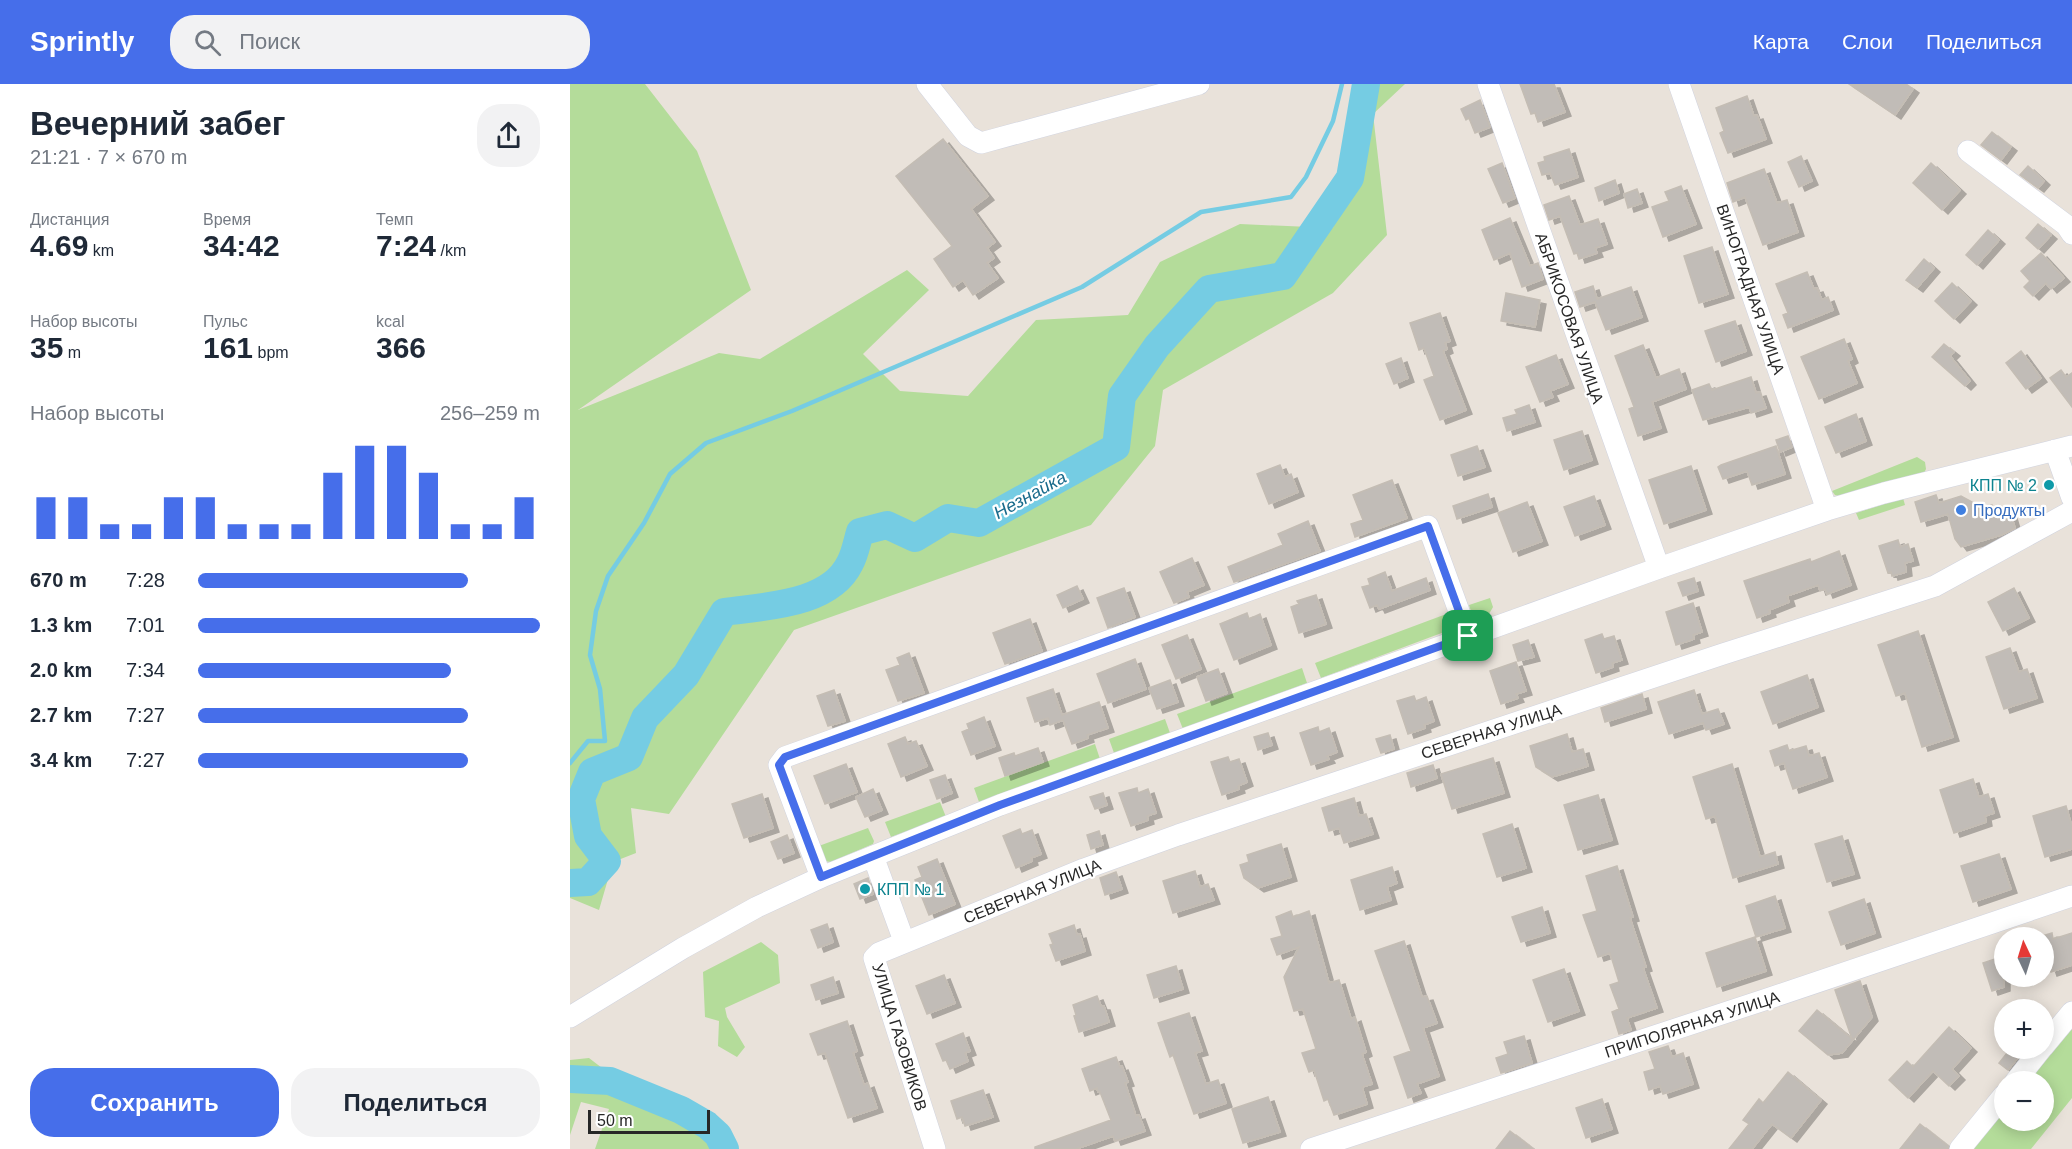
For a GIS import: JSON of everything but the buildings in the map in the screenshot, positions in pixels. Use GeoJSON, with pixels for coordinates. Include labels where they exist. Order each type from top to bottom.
{"type":"FeatureCollection","features":[{"type":"Feature","properties":{"kind":"street"},"geometry":{"type":"LineString","coordinates":[[927,84],[968,136],[981,143],[1199,84]]}},
{"type":"Feature","properties":{"kind":"street","name":"АБРИКОСОВАЯ УЛИЦА"},"geometry":{"type":"LineString","coordinates":[[1488,84],[1656,560]]}},
{"type":"Feature","properties":{"kind":"street","name":"ВИНОГРАДНАЯ УЛИЦА"},"geometry":{"type":"LineString","coordinates":[[1679,84],[1825,502]]}},
{"type":"Feature","properties":{"kind":"street"},"geometry":{"type":"LineString","coordinates":[[1968,151],[2066,225],[2072,234]]}},
{"type":"Feature","properties":{"kind":"street"},"geometry":{"type":"LineString","coordinates":[[570,1017],[738,917],[821,877],[1041,790],[1468,636],[1656,560],[1825,502],[1884,493],[2063,448],[2072,498]]}},
{"type":"Feature","properties":{"kind":"street","name":"СЕВЕРНАЯ УЛИЦА"},"geometry":{"type":"LineString","coordinates":[[904,941],[1084,869],[1178,835],[1935,586],[2072,511]]}},
{"type":"Feature","properties":{"kind":"street"},"geometry":{"type":"LineString","coordinates":[[821,877],[779,765],[785,757],[1428,526],[1468,636]]}},
{"type":"Feature","properties":{"kind":"street"},"geometry":{"type":"LineString","coordinates":[[873,856],[904,941]]}},
{"type":"Feature","properties":{"kind":"street","name":"ПРИПОЛЯРНАЯ УЛИЦА"},"geometry":{"type":"LineString","coordinates":[[1311,1149],[2072,896]]}},
{"type":"Feature","properties":{"kind":"street","name":"УЛИЦА ГАЗОВИКОВ"},"geometry":{"type":"LineString","coordinates":[[904,941],[879,952],[874,958],[935,1149]]}},
{"type":"Feature","properties":{"kind":"street"},"geometry":{"type":"LineString","coordinates":[[2054,1034],[2072,1012]]}},
{"type":"Feature","properties":{"kind":"street"},"geometry":{"type":"LineString","coordinates":[[2024,1071],[2034,1059]]}},
{"type":"Feature","properties":{"kind":"street"},"geometry":{"type":"LineString","coordinates":[[1960,1149],[1994,1107]]}},
{"type":"Feature","properties":{"kind":"green space"},"geometry":{"type":"Polygon","coordinates":[[[570,84],[645,84],[697,151],[751,290],[578,410],[719,353],[760,359],[907,270],[929,290],[863,354],[900,391],[968,396],[1036,320],[1128,315],[1160,262],[1240,224],[1333,228],[1350,102],[1365,84],[1405,84],[1373,114],[1387,235],[1333,293],[1163,390],[1155,446],[1091,525],[794,630],[669,814],[631,808],[636,853],[613,862],[599,910],[570,898],[570,84]]]}},
{"type":"Feature","properties":{"kind":"green space"},"geometry":{"type":"Polygon","coordinates":[[[1917,457],[1925,462],[1926,469],[1923,475],[1839,496],[1832,491],[1917,457]]]}},
{"type":"Feature","properties":{"kind":"green space"},"geometry":{"type":"Polygon","coordinates":[[[1903,498],[1905,505],[1859,520],[1856,513],[1903,498]]]}},
{"type":"Feature","properties":{"kind":"green space"},"geometry":{"type":"Polygon","coordinates":[[[1490,598],[1493,607],[1490,613],[1483,619],[1474,620],[1469,605],[1490,598]]]}},
{"type":"Feature","properties":{"kind":"green space"},"geometry":{"type":"Polygon","coordinates":[[[1449,613],[1455,628],[1321,678],[1315,663],[1449,613]]]}},
{"type":"Feature","properties":{"kind":"green space"},"geometry":{"type":"Polygon","coordinates":[[[1302,668],[1307,683],[1183,729],[1177,714],[1302,668]]]}},
{"type":"Feature","properties":{"kind":"green space"},"geometry":{"type":"Polygon","coordinates":[[[1165,719],[1170,733],[1114,753],[1109,739],[1165,719]]]}},
{"type":"Feature","properties":{"kind":"green space"},"geometry":{"type":"Polygon","coordinates":[[[1095,744],[1100,759],[979,802],[974,788],[1095,744]]]}},
{"type":"Feature","properties":{"kind":"green space"},"geometry":{"type":"Polygon","coordinates":[[[940,802],[946,817],[891,837],[885,822],[940,802]]]}},
{"type":"Feature","properties":{"kind":"green space"},"geometry":{"type":"Polygon","coordinates":[[[868,828],[874,841],[873,844],[831,862],[824,861],[816,847],[868,828]]]}},
{"type":"Feature","properties":{"kind":"green space"},"geometry":{"type":"Polygon","coordinates":[[[761,942],[778,955],[780,983],[725,1008],[727,1017],[745,1047],[737,1057],[718,1046],[719,1021],[705,1017],[703,972],[761,942]]]}},
{"type":"Feature","properties":{"kind":"green space"},"geometry":{"type":"Polygon","coordinates":[[[2072,1029],[2072,1098],[2054,1120],[2054,1071],[2037,1071],[2047,1059],[2054,1059],[2054,1051],[2072,1029]]]}},
{"type":"Feature","properties":{"kind":"green space"},"geometry":{"type":"Polygon","coordinates":[[[589,1058],[619,1081],[710,1136],[718,1149],[595,1149],[609,1109],[581,1102],[570,1135],[570,1060],[589,1058]]]}},
{"type":"Feature","properties":{"kind":"green space"},"geometry":{"type":"Polygon","coordinates":[[[1994,1124],[1994,1131],[2045,1131],[2031,1149],[1973,1149],[1994,1124]]]}},
{"type":"Feature","properties":{"kind":"waterway","name":"Незнайка"},"geometry":{"type":"LineString","coordinates":[[570,763],[588,741],[605,741],[600,689],[590,655],[596,611],[608,576],[644,523],[670,474],[706,443],[792,411],[1082,287],[1201,212],[1291,197],[1306,177],[1333,121],[1342,84]]}},
{"type":"Feature","properties":{"kind":"waterway","name":"Незнайка"},"geometry":{"type":"LineString","coordinates":[[570,883],[588,882],[607,861],[588,836],[581,799],[592,772],[629,757],[645,718],[686,675],[724,612],[795,601],[828,588],[841,577],[850,563],[860,532],[887,525],[915,538],[948,518],[979,523],[1116,447],[1122,396],[1157,346],[1209,289],[1283,276],[1350,178],[1366,84]]}},
{"type":"Feature","properties":{"kind":"waterway","name":"Незнайка"},"geometry":{"type":"LineString","coordinates":[[570,1079],[610,1081],[681,1110],[707,1125],[718,1135],[725,1149]]}},
{"type":"Feature","properties":{"kind":"place","name":"КПП № 2"},"geometry":{"type":"Point","coordinates":[2049,485]}},
{"type":"Feature","properties":{"kind":"place","name":"Продукты"},"geometry":{"type":"Point","coordinates":[1961,510]}},
{"type":"Feature","properties":{"kind":"place","name":"КПП № 1"},"geometry":{"type":"Point","coordinates":[865,889]}},
{"type":"Feature","properties":{"kind":"route"},"geometry":{"type":"LineString","coordinates":[[1428,526],[1468,636],[1000,805],[821,877],[779,765],[785,757],[1428,526]]}}]}
